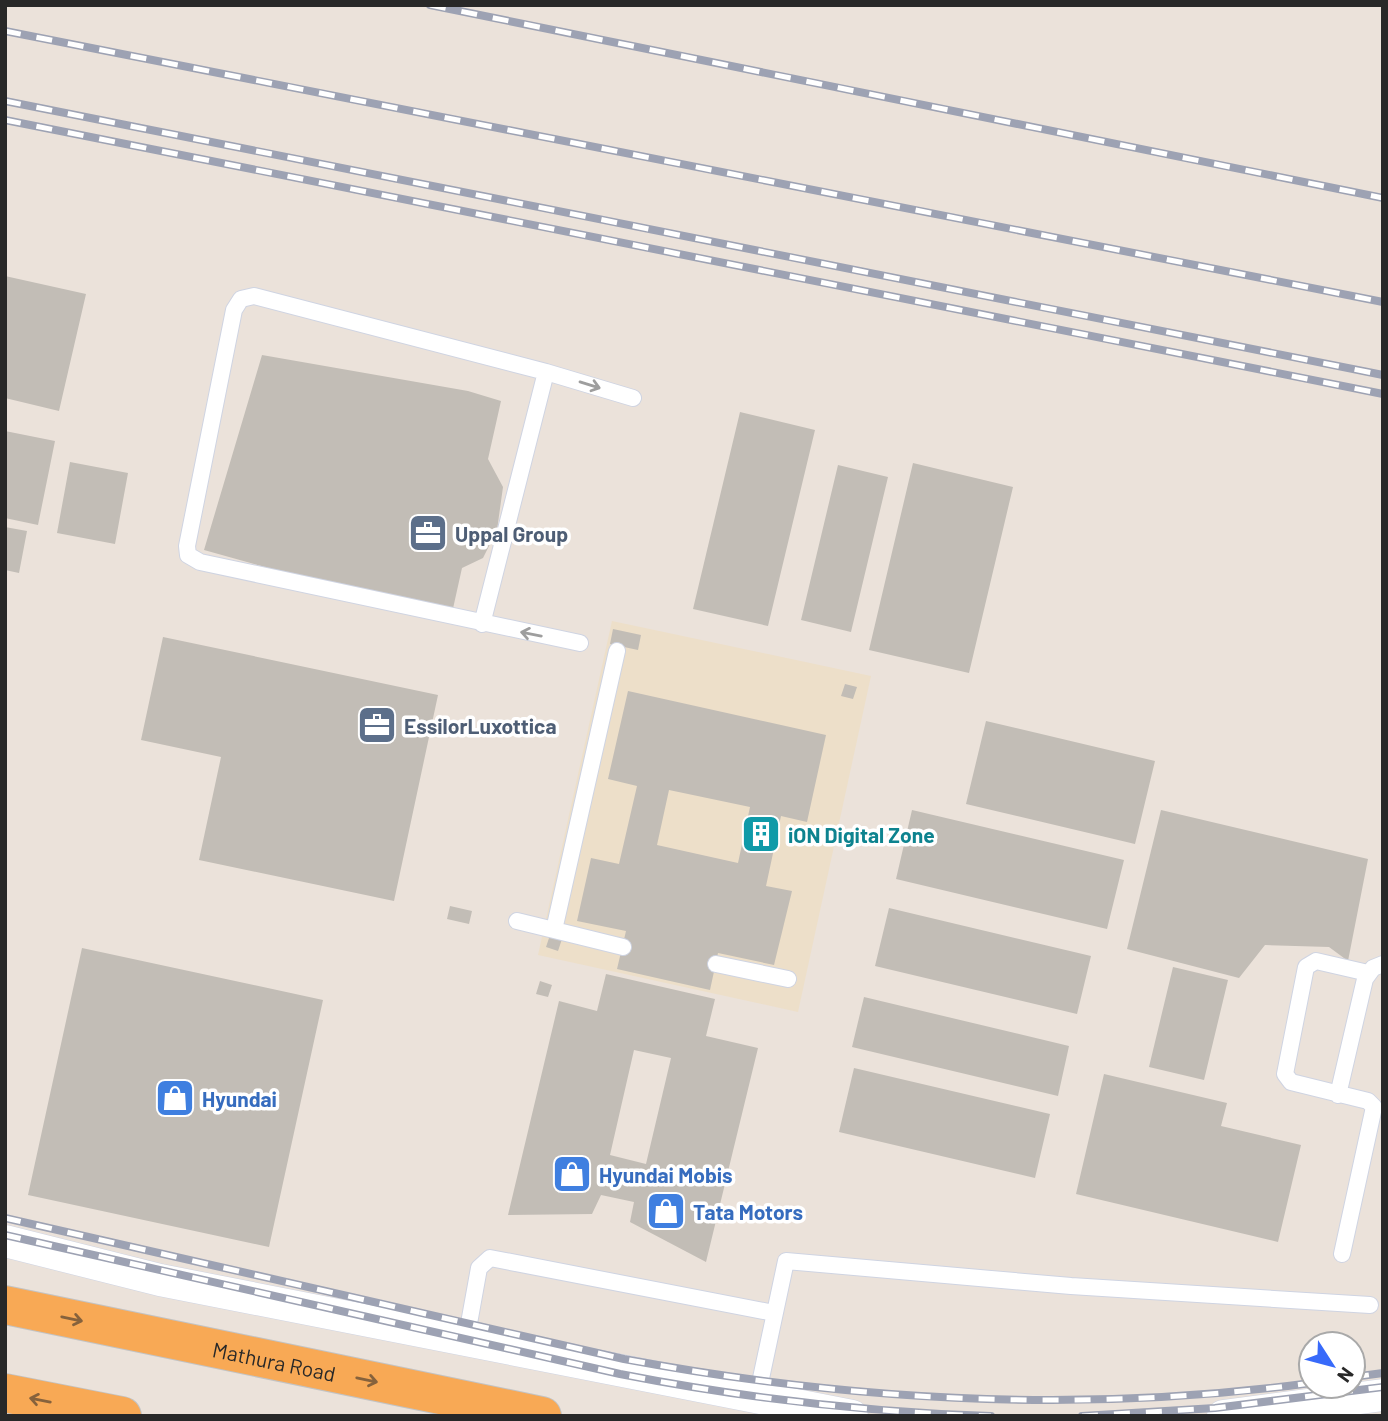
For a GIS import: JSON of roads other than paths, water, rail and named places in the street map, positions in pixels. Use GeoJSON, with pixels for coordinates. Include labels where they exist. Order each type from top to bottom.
{"type":"FeatureCollection","features":[{"type":"Feature","properties":{"kind":"highway","name":"Mathura Road"},"geometry":{"type":"LineString","coordinates":[[5,1305],[542,1416]]}},
{"type":"Feature","properties":{"kind":"highway"},"geometry":{"type":"LineString","coordinates":[[5,1393],[122,1416]]}},
{"type":"Feature","properties":{"kind":"street"},"geometry":{"type":"LineString","coordinates":[[5,1241],[160,1280],[852,1416]]}},
{"type":"Feature","properties":{"kind":"street"},"geometry":{"type":"LineString","coordinates":[[1223,1416],[1383,1395]]}},
{"type":"Feature","properties":{"kind":"lane"},"geometry":{"type":"LineString","coordinates":[[580,643],[200,562],[188,555],[187,546],[234,310],[241,299],[254,296],[546,372],[633,398]]}},
{"type":"Feature","properties":{"kind":"lane"},"geometry":{"type":"LineString","coordinates":[[482,624],[546,372]]}},
{"type":"Feature","properties":{"kind":"lane"},"geometry":{"type":"LineString","coordinates":[[554,930],[617,650]]}},
{"type":"Feature","properties":{"kind":"lane"},"geometry":{"type":"LineString","coordinates":[[517,921],[623,947]]}},
{"type":"Feature","properties":{"kind":"lane"},"geometry":{"type":"LineString","coordinates":[[1342,1254],[1375,1114],[1374,1107],[1368,1101],[1286,1079],[1306,967],[1316,961],[1368,973],[1383,964]]}},
{"type":"Feature","properties":{"kind":"lane"},"geometry":{"type":"LineString","coordinates":[[716,964],[788,979]]}},
{"type":"Feature","properties":{"kind":"lane"},"geometry":{"type":"LineString","coordinates":[[1338,1095],[1368,973]]}},
{"type":"Feature","properties":{"kind":"lane"},"geometry":{"type":"LineString","coordinates":[[466,1340],[479,1268],[490,1258],[774,1313]]}},
{"type":"Feature","properties":{"kind":"lane"},"geometry":{"type":"LineString","coordinates":[[757,1397],[786,1261],[1071,1286],[1370,1305]]}},
{"type":"Feature","properties":{"kind":"railway"},"geometry":{"type":"LineString","coordinates":[[430,5],[1383,198]]}},
{"type":"Feature","properties":{"kind":"railway"},"geometry":{"type":"LineString","coordinates":[[5,31],[1383,302]]}},
{"type":"Feature","properties":{"kind":"railway"},"geometry":{"type":"LineString","coordinates":[[5,101],[1383,375]]}},
{"type":"Feature","properties":{"kind":"railway"},"geometry":{"type":"LineString","coordinates":[[5,120],[1383,394]]}},
{"type":"Feature","properties":{"kind":"railway"},"geometry":{"type":"LineString","coordinates":[[5,1218],[624,1359],[795,1385],[880,1393],[1052,1400],[1225,1393],[1297,1385]]}},
{"type":"Feature","properties":{"kind":"railway"},"geometry":{"type":"LineString","coordinates":[[5,1235],[666,1383],[851,1407],[991,1416]]}},
{"type":"Feature","properties":{"kind":"railway"},"geometry":{"type":"LineString","coordinates":[[1367,1375],[1383,1373]]}},
{"type":"Feature","properties":{"kind":"railway"},"geometry":{"type":"LineString","coordinates":[[1082,1416],[1215,1408],[1383,1387]]}},
{"type":"Feature","properties":{"kind":"place","name":"Uppal Group"},"geometry":{"type":"Point","coordinates":[428,533]}},
{"type":"Feature","properties":{"kind":"place","name":"EssilorLuxottica"},"geometry":{"type":"Point","coordinates":[377,725]}},
{"type":"Feature","properties":{"kind":"place","name":"iON Digital Zone"},"geometry":{"type":"Point","coordinates":[761,834]}},
{"type":"Feature","properties":{"kind":"place","name":"Hyundai"},"geometry":{"type":"Point","coordinates":[175,1098]}},
{"type":"Feature","properties":{"kind":"place","name":"Hyundai Mobis"},"geometry":{"type":"Point","coordinates":[572,1174]}},
{"type":"Feature","properties":{"kind":"place","name":"Tata Motors"},"geometry":{"type":"Point","coordinates":[666,1211]}}]}
